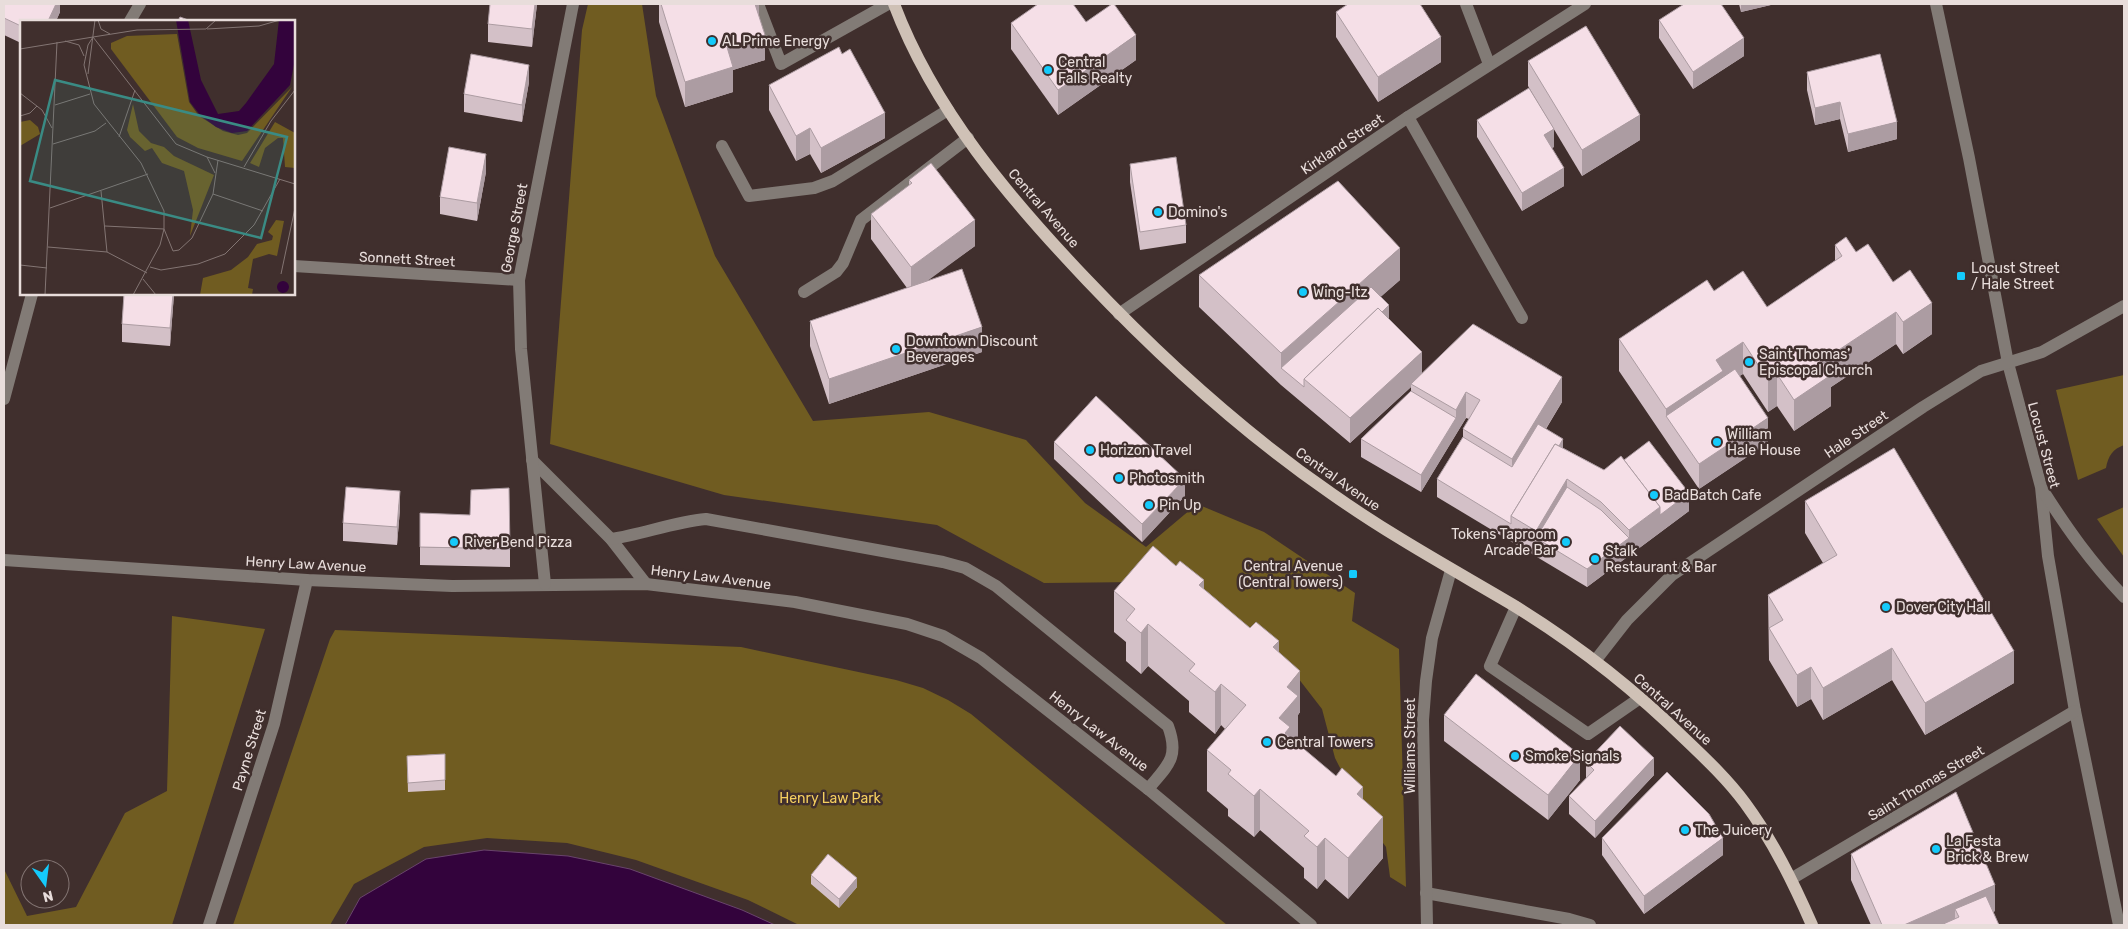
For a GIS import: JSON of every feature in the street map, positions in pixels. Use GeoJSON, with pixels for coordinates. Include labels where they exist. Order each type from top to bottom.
{"type":"FeatureCollection","features":[{"type":"Feature","properties":{"kind":"main road","name":"Central Avenue"},"geometry":{"type":"LineString","coordinates":[[894,4],[904,31],[948,110],[968,138],[1009,192],[1059,250],[1119,314],[1201,392],[1264,444],[1331,494],[1406,543],[1516,607],[1594,661],[1663,717],[1722,775],[1764,830],[1791,879],[1812,925]]}},
{"type":"Feature","properties":{"kind":"street"},"geometry":{"type":"LineString","coordinates":[[131,20],[140,4]]}},
{"type":"Feature","properties":{"kind":"street","name":"George Street"},"geometry":{"type":"LineString","coordinates":[[545,584],[521,349],[519,280],[573,4]]}},
{"type":"Feature","properties":{"kind":"street"},"geometry":{"type":"LineString","coordinates":[[758,4],[781,64],[888,4]]}},
{"type":"Feature","properties":{"kind":"street"},"geometry":{"type":"LineString","coordinates":[[1466,4],[1489,64]]}},
{"type":"Feature","properties":{"kind":"street","name":"Kirkland Street"},"geometry":{"type":"LineString","coordinates":[[1119,314],[1408,117],[1585,4]]}},
{"type":"Feature","properties":{"kind":"street","name":"Locust Street"},"geometry":{"type":"LineString","coordinates":[[1936,4],[1969,158],[2008,363],[2041,487],[2048,556],[2075,711],[2119,925]]}},
{"type":"Feature","properties":{"kind":"street"},"geometry":{"type":"LineString","coordinates":[[722,146],[749,196],[814,188],[833,181],[948,110]]}},
{"type":"Feature","properties":{"kind":"street"},"geometry":{"type":"LineString","coordinates":[[1408,117],[1522,318]]}},
{"type":"Feature","properties":{"kind":"street"},"geometry":{"type":"LineString","coordinates":[[804,292],[836,272],[843,263],[861,220],[968,138]]}},
{"type":"Feature","properties":{"kind":"street","name":"Sonnett Street"},"geometry":{"type":"LineString","coordinates":[[295,266],[519,280]]}},
{"type":"Feature","properties":{"kind":"street"},"geometry":{"type":"LineString","coordinates":[[4,399],[32,295]]}},
{"type":"Feature","properties":{"kind":"street","name":"Hale Street"},"geometry":{"type":"LineString","coordinates":[[1594,661],[1627,620],[1672,575],[1923,407],[1981,371],[2042,352],[2124,306]]}},
{"type":"Feature","properties":{"kind":"street"},"geometry":{"type":"LineString","coordinates":[[532,460],[611,539],[646,584]]}},
{"type":"Feature","properties":{"kind":"street"},"geometry":{"type":"LineString","coordinates":[[2041,487],[2073,538],[2098,570],[2124,597]]}},
{"type":"Feature","properties":{"kind":"street"},"geometry":{"type":"LineString","coordinates":[[611,539],[649,532],[690,520],[706,519],[943,562],[965,568],[996,586],[1168,726],[1172,736],[1173,750],[1171,762],[1148,789]]}},
{"type":"Feature","properties":{"kind":"street","name":"Henry Law Avenue"},"geometry":{"type":"LineString","coordinates":[[4,560],[307,580],[452,586],[646,584],[795,602],[854,612],[907,624],[943,636],[987,664],[1148,789],[1311,925]]}},
{"type":"Feature","properties":{"kind":"street","name":"Williams Street"},"geometry":{"type":"LineString","coordinates":[[1427,925],[1423,720],[1432,638],[1451,570]]}},
{"type":"Feature","properties":{"kind":"street","name":"Payne Street"},"geometry":{"type":"LineString","coordinates":[[209,925],[274,724],[307,580]]}},
{"type":"Feature","properties":{"kind":"street"},"geometry":{"type":"LineString","coordinates":[[1516,607],[1490,666],[1588,734],[1640,698]]}},
{"type":"Feature","properties":{"kind":"street","name":"Saint Thomas Street"},"geometry":{"type":"LineString","coordinates":[[1791,879],[2075,711]]}},
{"type":"Feature","properties":{"kind":"street"},"geometry":{"type":"LineString","coordinates":[[1426,893],[1569,918],[1590,925]]}},
{"type":"Feature","properties":{"kind":"green space"},"geometry":{"type":"Polygon","coordinates":[[[588,4],[642,4],[656,96],[715,256],[813,421],[929,412],[1026,440],[1085,503],[1146,547],[1197,504],[1264,532],[1355,593],[1352,621],[1399,649],[1406,887],[1390,877],[1386,847],[1367,821],[1335,758],[1322,709],[1288,665],[1140,582],[1044,583],[937,525],[724,495],[550,444],[582,30],[588,4]]]}},
{"type":"Feature","properties":{"kind":"green space"},"geometry":{"type":"Polygon","coordinates":[[[2124,375],[2124,445],[2112,454],[2106,468],[2078,480],[2056,390],[2124,375]]]}},
{"type":"Feature","properties":{"kind":"green space"},"geometry":{"type":"Polygon","coordinates":[[[2124,507],[2124,557],[2097,519],[2124,507]]]}},
{"type":"Feature","properties":{"kind":"green space"},"geometry":{"type":"Polygon","coordinates":[[[172,616],[265,629],[172,925],[4,925],[4,869],[20,902],[20,909],[24,909],[27,916],[76,907],[125,813],[167,791],[172,616]]]}},
{"type":"Feature","properties":{"kind":"green space","name":"Henry Law Park"},"geometry":{"type":"Polygon","coordinates":[[[335,630],[741,647],[896,680],[923,688],[971,714],[1227,925],[799,925],[748,900],[636,860],[567,843],[487,838],[424,847],[354,884],[330,925],[233,925],[330,639],[335,630]]]}},
{"type":"Feature","properties":{"kind":"shaded area"},"geometry":{"type":"Polygon","coordinates":[[[484,850],[568,856],[630,869],[742,910],[775,925],[345,925],[360,898],[426,859],[484,850]]]}},
{"type":"Feature","properties":{"kind":"building"},"geometry":{"type":"Polygon","coordinates":[[[4,4],[56,4],[48,20],[20,20],[20,26],[4,18],[4,4]]]}},
{"type":"Feature","properties":{"kind":"building"},"geometry":{"type":"Polygon","coordinates":[[[490,4],[535,4],[532,29],[488,24],[490,4]]]}},
{"type":"Feature","properties":{"kind":"building","name":"AL Prime Energy"},"geometry":{"type":"Polygon","coordinates":[[[661,4],[755,4],[765,35],[727,47],[733,67],[685,82],[661,4]]]}},
{"type":"Feature","properties":{"kind":"building"},"geometry":{"type":"Polygon","coordinates":[[[1038,4],[1073,4],[1086,22],[1114,4],[1136,35],[1058,90],[1011,23],[1038,4]]]}},
{"type":"Feature","properties":{"kind":"building"},"geometry":{"type":"Polygon","coordinates":[[[1348,4],[1420,4],[1441,37],[1378,77],[1336,12],[1348,4]]]}},
{"type":"Feature","properties":{"kind":"building"},"geometry":{"type":"Polygon","coordinates":[[[1684,4],[1721,4],[1744,38],[1693,72],[1659,20],[1684,4]]]}},
{"type":"Feature","properties":{"kind":"building"},"geometry":{"type":"Polygon","coordinates":[[[1586,26],[1640,115],[1582,150],[1528,61],[1586,26]]]}},
{"type":"Feature","properties":{"kind":"building"},"geometry":{"type":"Polygon","coordinates":[[[839,47],[842,54],[850,49],[885,113],[821,148],[810,128],[796,136],[769,85],[839,47]]]}},
{"type":"Feature","properties":{"kind":"building"},"geometry":{"type":"Polygon","coordinates":[[[471,54],[529,65],[522,105],[464,94],[471,54]]]}},
{"type":"Feature","properties":{"kind":"building"},"geometry":{"type":"Polygon","coordinates":[[[1880,54],[1897,122],[1848,134],[1840,102],[1815,108],[1807,72],[1880,54]]]}},
{"type":"Feature","properties":{"kind":"building"},"geometry":{"type":"Polygon","coordinates":[[[1529,88],[1554,129],[1544,135],[1564,168],[1522,193],[1477,120],[1529,88]]]}},
{"type":"Feature","properties":{"kind":"building"},"geometry":{"type":"Polygon","coordinates":[[[449,147],[486,154],[477,203],[440,197],[449,147]]]}},
{"type":"Feature","properties":{"kind":"building","name":"Domino's"},"geometry":{"type":"Polygon","coordinates":[[[1176,157],[1186,225],[1140,232],[1130,164],[1176,157]]]}},
{"type":"Feature","properties":{"kind":"building"},"geometry":{"type":"Polygon","coordinates":[[[931,163],[975,220],[911,267],[871,214],[912,183],[909,180],[931,163]]]}},
{"type":"Feature","properties":{"kind":"building","name":"Wing-Itz"},"geometry":{"type":"Polygon","coordinates":[[[1338,181],[1400,248],[1281,353],[1199,275],[1338,181]]]}},
{"type":"Feature","properties":{"kind":"building"},"geometry":{"type":"Polygon","coordinates":[[[1846,237],[1856,252],[1868,244],[1893,282],[1910,270],[1932,303],[1903,322],[1896,312],[1822,361],[1831,375],[1794,400],[1777,374],[1768,380],[1743,342],[1716,360],[1723,371],[1666,409],[1619,339],[1707,280],[1714,291],[1743,271],[1767,307],[1842,256],[1835,245],[1846,237]]]}},
{"type":"Feature","properties":{"kind":"building"},"geometry":{"type":"Polygon","coordinates":[[[962,269],[982,327],[829,379],[810,321],[962,269]]]}},
{"type":"Feature","properties":{"kind":"building"},"geometry":{"type":"Polygon","coordinates":[[[1371,287],[1389,305],[1382,312],[1378,308],[1304,379],[1304,387],[1281,368],[1371,287]]]}},
{"type":"Feature","properties":{"kind":"building"},"geometry":{"type":"Polygon","coordinates":[[[124,295],[173,295],[170,328],[122,324],[124,295]]]}},
{"type":"Feature","properties":{"kind":"building"},"geometry":{"type":"Polygon","coordinates":[[[1378,308],[1422,352],[1350,418],[1304,379],[1378,308]]]}},
{"type":"Feature","properties":{"kind":"building"},"geometry":{"type":"Polygon","coordinates":[[[1473,324],[1562,377],[1512,459],[1463,429],[1480,400],[1466,392],[1456,410],[1411,384],[1473,324]]]}},
{"type":"Feature","properties":{"kind":"building"},"geometry":{"type":"Polygon","coordinates":[[[1735,369],[1768,418],[1699,464],[1666,416],[1735,369]]]}},
{"type":"Feature","properties":{"kind":"building"},"geometry":{"type":"Polygon","coordinates":[[[1411,391],[1456,418],[1421,475],[1361,439],[1411,391]]]}},
{"type":"Feature","properties":{"kind":"building"},"geometry":{"type":"Polygon","coordinates":[[[1096,396],[1185,479],[1142,524],[1054,442],[1096,396]]]}},
{"type":"Feature","properties":{"kind":"building"},"geometry":{"type":"Polygon","coordinates":[[[1538,424],[1563,439],[1559,446],[1555,444],[1511,516],[1511,524],[1437,479],[1463,437],[1512,467],[1538,424]]]}},
{"type":"Feature","properties":{"kind":"building"},"geometry":{"type":"Polygon","coordinates":[[[1649,441],[1689,493],[1660,515],[1660,507],[1624,460],[1649,441]]]}},
{"type":"Feature","properties":{"kind":"building"},"geometry":{"type":"Polygon","coordinates":[[[1555,444],[1604,470],[1621,456],[1660,507],[1629,530],[1601,502],[1567,479],[1536,531],[1511,516],[1555,444]]]}},
{"type":"Feature","properties":{"kind":"building","name":"Dover City Hall"},"geometry":{"type":"Polygon","coordinates":[[[1894,448],[2014,651],[1925,703],[1892,648],[1823,688],[1811,667],[1797,675],[1769,628],[1783,620],[1768,595],[1837,555],[1805,501],[1894,448]]]}},
{"type":"Feature","properties":{"kind":"building"},"geometry":{"type":"Polygon","coordinates":[[[346,487],[400,491],[397,527],[343,523],[346,487]]]}},
{"type":"Feature","properties":{"kind":"building"},"geometry":{"type":"Polygon","coordinates":[[[1567,487],[1601,510],[1629,538],[1587,569],[1536,538],[1567,487]]]}},
{"type":"Feature","properties":{"kind":"building"},"geometry":{"type":"Polygon","coordinates":[[[509,488],[510,549],[420,547],[420,513],[470,515],[471,490],[509,488]]]}},
{"type":"Feature","properties":{"kind":"building"},"geometry":{"type":"Polygon","coordinates":[[[1153,546],[1176,566],[1180,561],[1204,580],[1199,585],[1250,628],[1256,622],[1279,641],[1273,647],[1300,671],[1287,687],[1298,696],[1279,718],[1290,727],[1285,733],[1336,776],[1342,768],[1363,787],[1357,794],[1383,817],[1348,858],[1325,838],[1317,847],[1304,836],[1309,831],[1260,789],[1254,796],[1228,774],[1231,770],[1207,750],[1246,705],[1221,684],[1215,692],[1189,671],[1195,664],[1148,624],[1141,633],[1126,620],[1135,609],[1114,591],[1153,546]]]}},
{"type":"Feature","properties":{"kind":"building"},"geometry":{"type":"Polygon","coordinates":[[[1476,674],[1580,755],[1548,795],[1444,715],[1476,674]]]}},
{"type":"Feature","properties":{"kind":"building"},"geometry":{"type":"Polygon","coordinates":[[[1620,726],[1654,758],[1595,821],[1569,796],[1594,770],[1586,762],[1620,726]]]}},
{"type":"Feature","properties":{"kind":"building"},"geometry":{"type":"Polygon","coordinates":[[[445,754],[445,780],[408,783],[407,756],[445,754]]]}},
{"type":"Feature","properties":{"kind":"building"},"geometry":{"type":"Polygon","coordinates":[[[1667,772],[1709,814],[1723,838],[1644,896],[1602,838],[1667,772]]]}},
{"type":"Feature","properties":{"kind":"building","name":"La Festa Brick & Brew"},"geometry":{"type":"Polygon","coordinates":[[[1956,792],[1995,885],[1904,925],[1882,925],[1851,854],[1956,792]]]}},
{"type":"Feature","properties":{"kind":"building"},"geometry":{"type":"Polygon","coordinates":[[[828,854],[857,878],[839,899],[811,875],[828,854]]]}},
{"type":"Feature","properties":{"kind":"building"},"geometry":{"type":"Polygon","coordinates":[[[1986,896],[1999,925],[1941,925],[1959,917],[1955,909],[1986,896]]]}},
{"type":"Feature","properties":{"kind":"place","name":"AL Prime Energy"},"geometry":{"type":"Point","coordinates":[712,41]}},
{"type":"Feature","properties":{"kind":"place","name":"Central Falls Realty"},"geometry":{"type":"Point","coordinates":[1048,70]}},
{"type":"Feature","properties":{"kind":"place","name":"Domino's"},"geometry":{"type":"Point","coordinates":[1158,212]}},
{"type":"Feature","properties":{"kind":"place","name":"Locust Street / Hale Street"},"geometry":{"type":"Point","coordinates":[1961,276]}},
{"type":"Feature","properties":{"kind":"place","name":"Wing-Itz"},"geometry":{"type":"Point","coordinates":[1303,292]}},
{"type":"Feature","properties":{"kind":"place","name":"Downtown Discount Beverages"},"geometry":{"type":"Point","coordinates":[896,349]}},
{"type":"Feature","properties":{"kind":"place","name":"Saint Thomas' Episcopal Church"},"geometry":{"type":"Point","coordinates":[1749,362]}},
{"type":"Feature","properties":{"kind":"place","name":"William Hale House"},"geometry":{"type":"Point","coordinates":[1717,442]}},
{"type":"Feature","properties":{"kind":"place","name":"Horizon Travel"},"geometry":{"type":"Point","coordinates":[1090,450]}},
{"type":"Feature","properties":{"kind":"place","name":"Photosmith"},"geometry":{"type":"Point","coordinates":[1119,478]}},
{"type":"Feature","properties":{"kind":"place","name":"BadBatch Cafe"},"geometry":{"type":"Point","coordinates":[1654,495]}},
{"type":"Feature","properties":{"kind":"place","name":"Pin Up"},"geometry":{"type":"Point","coordinates":[1149,505]}},
{"type":"Feature","properties":{"kind":"place","name":"River Bend Pizza"},"geometry":{"type":"Point","coordinates":[454,542]}},
{"type":"Feature","properties":{"kind":"place","name":"Tokens Taproom Arcade Bar"},"geometry":{"type":"Point","coordinates":[1566,542]}},
{"type":"Feature","properties":{"kind":"place","name":"Stalk Restaurant & Bar"},"geometry":{"type":"Point","coordinates":[1595,559]}},
{"type":"Feature","properties":{"kind":"place","name":"Central Avenue (Central Towers)"},"geometry":{"type":"Point","coordinates":[1353,574]}},
{"type":"Feature","properties":{"kind":"place","name":"Dover City Hall"},"geometry":{"type":"Point","coordinates":[1886,607]}},
{"type":"Feature","properties":{"kind":"place","name":"Central Towers"},"geometry":{"type":"Point","coordinates":[1267,742]}},
{"type":"Feature","properties":{"kind":"place","name":"Smoke Signals"},"geometry":{"type":"Point","coordinates":[1515,756]}},
{"type":"Feature","properties":{"kind":"place","name":"The Juicery"},"geometry":{"type":"Point","coordinates":[1685,830]}},
{"type":"Feature","properties":{"kind":"place","name":"La Festa Brick & Brew"},"geometry":{"type":"Point","coordinates":[1936,849]}}]}
